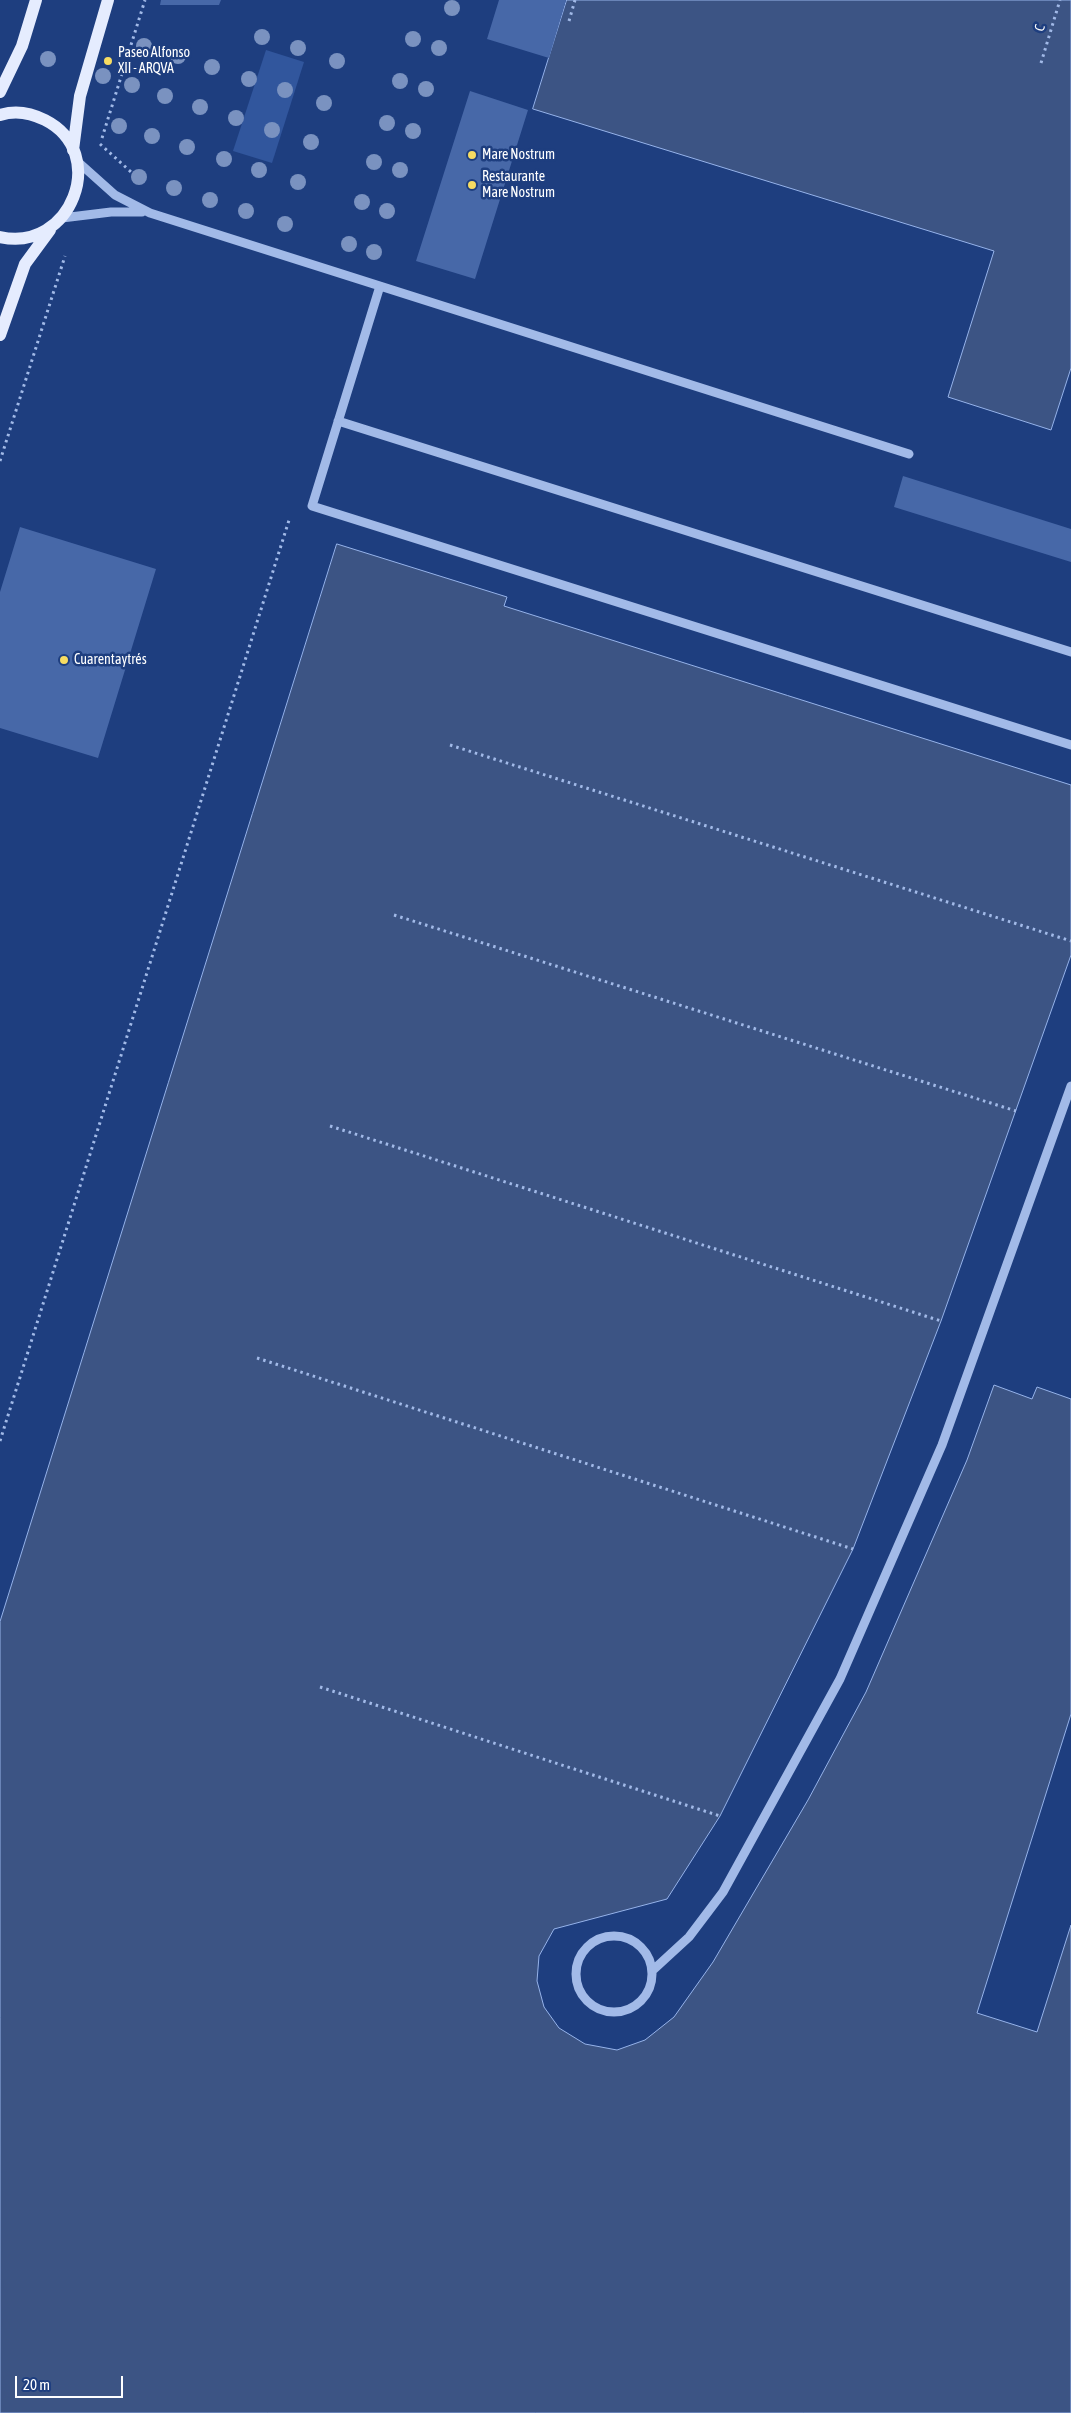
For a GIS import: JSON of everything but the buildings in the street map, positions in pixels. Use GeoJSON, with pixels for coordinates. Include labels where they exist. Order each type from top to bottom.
{"type":"FeatureCollection","features":[{"type":"Feature","properties":{"kind":"main road"},"geometry":{"type":"LineString","coordinates":[[0,92],[22,46],[36,0]]}},
{"type":"Feature","properties":{"kind":"main road"},"geometry":{"type":"LineString","coordinates":[[0,336],[25,264],[70,208],[78,186],[75,156],[80,96],[108,0]]}},
{"type":"Feature","properties":{"kind":"main road"},"geometry":{"type":"LineString","coordinates":[[0,115],[16,112],[39,117],[60,130],[75,156]]}},
{"type":"Feature","properties":{"kind":"main road"},"geometry":{"type":"LineString","coordinates":[[0,237],[14,239],[32,237],[58,222]]}},
{"type":"Feature","properties":{"kind":"street"},"geometry":{"type":"LineString","coordinates":[[75,156],[115,195],[150,213],[910,454]]}},
{"type":"Feature","properties":{"kind":"street"},"geometry":{"type":"LineString","coordinates":[[58,222],[117,212],[150,213]]}},
{"type":"Feature","properties":{"kind":"street"},"geometry":{"type":"LineString","coordinates":[[380,286],[312,506],[1071,745]]}},
{"type":"Feature","properties":{"kind":"street"},"geometry":{"type":"LineString","coordinates":[[338,422],[1071,652]]}},
{"type":"Feature","properties":{"kind":"street"},"geometry":{"type":"LineString","coordinates":[[652,1971],[643,1949],[634,1941],[611,1936],[599,1939],[581,1955],[577,1966],[576,1979],[580,1992],[588,2002],[599,2009],[612,2012],[624,2011],[636,2005],[645,1996],[650,1984],[652,1971],[689,1937],[723,1892],[840,1679],[942,1445],[1071,1086]]}},
{"type":"Feature","properties":{"kind":"path"},"geometry":{"type":"LineString","coordinates":[[569,22],[575,0]]}},
{"type":"Feature","properties":{"kind":"path","name":"C"},"geometry":{"type":"LineString","coordinates":[[1041,63],[1060,0]]}},
{"type":"Feature","properties":{"kind":"path"},"geometry":{"type":"LineString","coordinates":[[0,461],[49,304]]}},
{"type":"Feature","properties":{"kind":"path"},"geometry":{"type":"LineString","coordinates":[[0,1441],[291,515]]}},
{"type":"Feature","properties":{"kind":"path"},"geometry":{"type":"LineString","coordinates":[[450,745],[1071,941]]}},
{"type":"Feature","properties":{"kind":"path"},"geometry":{"type":"LineString","coordinates":[[394,915],[1016,1111]]}},
{"type":"Feature","properties":{"kind":"path"},"geometry":{"type":"LineString","coordinates":[[330,1126],[941,1321]]}},
{"type":"Feature","properties":{"kind":"path"},"geometry":{"type":"LineString","coordinates":[[257,1358],[853,1549]]}},
{"type":"Feature","properties":{"kind":"path"},"geometry":{"type":"LineString","coordinates":[[320,1687],[720,1816]]}},
{"type":"Feature","properties":{"kind":"shaded area"},"geometry":{"type":"Polygon","coordinates":[[[567,0],[1071,0],[1071,368],[1051,430],[948,397],[994,251],[533,109],[567,0]]]}},
{"type":"Feature","properties":{"kind":"shaded area"},"geometry":{"type":"Polygon","coordinates":[[[266,50],[304,62],[272,163],[233,151],[266,50]]]}},
{"type":"Feature","properties":{"kind":"shaded area"},"geometry":{"type":"Polygon","coordinates":[[[337,544],[507,597],[504,606],[1071,785],[1071,955],[941,1321],[853,1549],[720,1816],[667,1899],[554,1929],[539,1956],[537,1981],[544,2007],[559,2028],[585,2044],[617,2050],[645,2040],[674,2017],[713,1962],[808,1800],[866,1692],[967,1460],[994,1385],[1032,1399],[1037,1387],[1071,1399],[1071,1714],[977,2013],[1037,2032],[1071,1925],[1071,2413],[0,2413],[0,1622],[337,544]]]}},
{"type":"Feature","properties":{"kind":"place","name":"Paseo Alfonso XII - ARQVA"},"geometry":{"type":"Point","coordinates":[108,61]}},
{"type":"Feature","properties":{"kind":"place","name":"Mare Nostrum"},"geometry":{"type":"Point","coordinates":[472,155]}},
{"type":"Feature","properties":{"kind":"place","name":"Restaurante Mare Nostrum"},"geometry":{"type":"Point","coordinates":[472,185]}},
{"type":"Feature","properties":{"kind":"place","name":"Cuarentaytrés"},"geometry":{"type":"Point","coordinates":[64,660]}}]}
